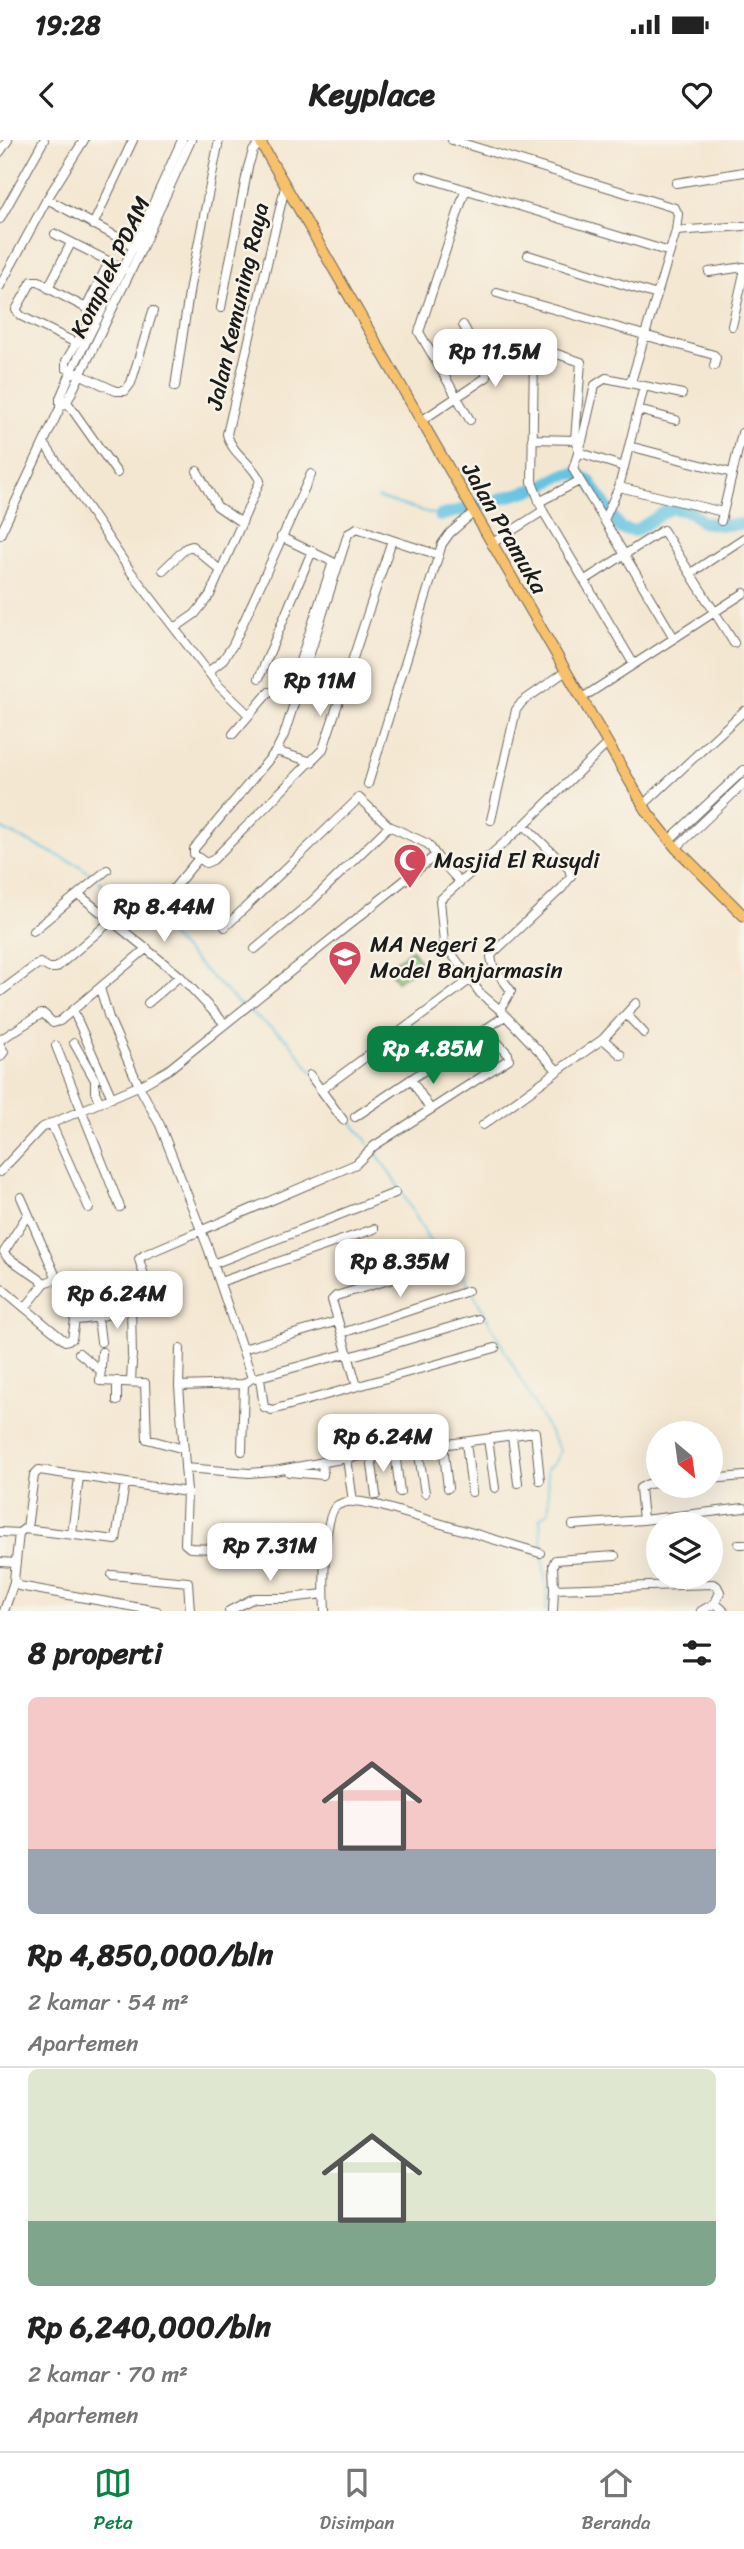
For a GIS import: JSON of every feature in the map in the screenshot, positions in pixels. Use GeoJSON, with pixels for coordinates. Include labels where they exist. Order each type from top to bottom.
{"type":"FeatureCollection","features":[{"type":"Feature","properties":{"kind":"main road","name":"Jalan Pramuka"},"geometry":{"type":"LineString","coordinates":[[259,141],[643,804],[672,844],[744,916]]}},
{"type":"Feature","properties":{"kind":"street"},"geometry":{"type":"LineString","coordinates":[[0,152],[8,140]]}},
{"type":"Feature","properties":{"kind":"street"},"geometry":{"type":"LineString","coordinates":[[0,219],[44,140]]}},
{"type":"Feature","properties":{"kind":"street"},"geometry":{"type":"LineString","coordinates":[[0,286],[47,199],[84,140]]}},
{"type":"Feature","properties":{"kind":"street"},"geometry":{"type":"LineString","coordinates":[[93,225],[134,140]]}},
{"type":"Feature","properties":{"kind":"street","name":"Komplek PDAM"},"geometry":{"type":"LineString","coordinates":[[153,215],[182,140]]}},
{"type":"Feature","properties":{"kind":"street","name":"Komplek PDAM"},"geometry":{"type":"LineString","coordinates":[[0,535],[76,371],[191,140]]}},
{"type":"Feature","properties":{"kind":"street"},"geometry":{"type":"LineString","coordinates":[[175,387],[190,286],[219,140]]}},
{"type":"Feature","properties":{"kind":"street"},"geometry":{"type":"LineString","coordinates":[[452,140],[673,206],[678,214],[676,231],[631,382]]}},
{"type":"Feature","properties":{"kind":"street"},"geometry":{"type":"LineString","coordinates":[[221,308],[248,167],[259,141]]}},
{"type":"Feature","properties":{"kind":"street"},"geometry":{"type":"LineString","coordinates":[[676,183],[744,172]]}},
{"type":"Feature","properties":{"kind":"street"},"geometry":{"type":"LineString","coordinates":[[421,176],[670,252]]}},
{"type":"Feature","properties":{"kind":"street","name":"Jalan Kemuning Raya"},"geometry":{"type":"LineString","coordinates":[[175,628],[205,603],[260,481],[258,475],[233,449],[227,429],[285,187]]}},
{"type":"Feature","properties":{"kind":"street"},"geometry":{"type":"LineString","coordinates":[[465,191],[419,332],[470,420]]}},
{"type":"Feature","properties":{"kind":"street"},"geometry":{"type":"LineString","coordinates":[[47,199],[137,248]]}},
{"type":"Feature","properties":{"kind":"street"},"geometry":{"type":"LineString","coordinates":[[676,231],[744,226]]}},
{"type":"Feature","properties":{"kind":"street"},"geometry":{"type":"LineString","coordinates":[[55,234],[126,270]]}},
{"type":"Feature","properties":{"kind":"street"},"geometry":{"type":"LineString","coordinates":[[48,288],[71,243]]}},
{"type":"Feature","properties":{"kind":"street"},"geometry":{"type":"LineString","coordinates":[[528,255],[657,295]]}},
{"type":"Feature","properties":{"kind":"street"},"geometry":{"type":"LineString","coordinates":[[86,309],[108,262]]}},
{"type":"Feature","properties":{"kind":"street"},"geometry":{"type":"LineString","coordinates":[[709,272],[744,270],[732,326]]}},
{"type":"Feature","properties":{"kind":"street"},"geometry":{"type":"LineString","coordinates":[[76,343],[17,312],[30,282],[37,280],[86,309],[91,318],[65,364],[66,368],[116,391],[128,388],[153,311]]}},
{"type":"Feature","properties":{"kind":"street"},"geometry":{"type":"LineString","coordinates":[[496,293],[714,355],[714,366]]}},
{"type":"Feature","properties":{"kind":"street"},"geometry":{"type":"LineString","coordinates":[[421,421],[488,375],[463,326]]}},
{"type":"Feature","properties":{"kind":"street"},"geometry":{"type":"LineString","coordinates":[[633,663],[537,498],[532,482],[534,355],[543,351],[581,362],[579,440],[574,464],[576,476],[607,514],[624,555],[674,638]]}},
{"type":"Feature","properties":{"kind":"street"},"geometry":{"type":"LineString","coordinates":[[579,440],[597,382],[606,378],[682,394]]}},
{"type":"Feature","properties":{"kind":"street"},"geometry":{"type":"LineString","coordinates":[[607,514],[619,487],[644,386]]}},
{"type":"Feature","properties":{"kind":"street"},"geometry":{"type":"LineString","coordinates":[[62,403],[117,473]]}},
{"type":"Feature","properties":{"kind":"street"},"geometry":{"type":"LineString","coordinates":[[638,410],[676,420]]}},
{"type":"Feature","properties":{"kind":"street"},"geometry":{"type":"LineString","coordinates":[[619,487],[722,516],[742,433]]}},
{"type":"Feature","properties":{"kind":"street"},"geometry":{"type":"LineString","coordinates":[[532,439],[579,440]]}},
{"type":"Feature","properties":{"kind":"street"},"geometry":{"type":"LineString","coordinates":[[44,443],[131,572],[230,699],[249,715]]}},
{"type":"Feature","properties":{"kind":"street"},"geometry":{"type":"LineString","coordinates":[[629,446],[732,473]]}},
{"type":"Feature","properties":{"kind":"street"},"geometry":{"type":"LineString","coordinates":[[578,451],[624,467]]}},
{"type":"Feature","properties":{"kind":"street"},"geometry":{"type":"LineString","coordinates":[[197,471],[218,506],[242,523]]}},
{"type":"Feature","properties":{"kind":"street"},"geometry":{"type":"LineString","coordinates":[[208,672],[222,661],[233,645],[311,474]]}},
{"type":"Feature","properties":{"kind":"street"},"geometry":{"type":"LineString","coordinates":[[537,498],[576,476]]}},
{"type":"Feature","properties":{"kind":"street"},"geometry":{"type":"LineString","coordinates":[[368,785],[442,544],[472,511]]}},
{"type":"Feature","properties":{"kind":"street"},"geometry":{"type":"LineString","coordinates":[[491,544],[543,511]]}},
{"type":"Feature","properties":{"kind":"street"},"geometry":{"type":"LineString","coordinates":[[392,540],[327,742],[312,762],[213,860],[206,863],[194,854],[194,849],[276,751],[290,716],[348,534],[357,528],[439,555]]}},
{"type":"Feature","properties":{"kind":"street"},"geometry":{"type":"LineString","coordinates":[[585,580],[663,530],[734,643]]}},
{"type":"Feature","properties":{"kind":"street"},"geometry":{"type":"LineString","coordinates":[[281,537],[331,559],[333,564],[288,696]]}},
{"type":"Feature","properties":{"kind":"street"},"geometry":{"type":"LineString","coordinates":[[691,572],[744,538]]}},
{"type":"Feature","properties":{"kind":"street"},"geometry":{"type":"LineString","coordinates":[[163,570],[186,548],[192,546],[220,570]]}},
{"type":"Feature","properties":{"kind":"street"},"geometry":{"type":"LineString","coordinates":[[259,678],[312,551]]}},
{"type":"Feature","properties":{"kind":"street"},"geometry":{"type":"LineString","coordinates":[[582,698],[744,593]]}},
{"type":"Feature","properties":{"kind":"street"},"geometry":{"type":"LineString","coordinates":[[491,820],[516,710],[522,702],[566,671]]}},
{"type":"Feature","properties":{"kind":"street"},"geometry":{"type":"LineString","coordinates":[[233,734],[269,692]]}},
{"type":"Feature","properties":{"kind":"street"},"geometry":{"type":"LineString","coordinates":[[643,804],[744,711]]}},
{"type":"Feature","properties":{"kind":"street"},"geometry":{"type":"LineString","coordinates":[[556,1072],[554,1064],[480,993],[444,943],[439,903],[459,881],[524,825],[608,743]]}},
{"type":"Feature","properties":{"kind":"street"},"geometry":{"type":"LineString","coordinates":[[276,751],[312,762]]}},
{"type":"Feature","properties":{"kind":"street"},"geometry":{"type":"LineString","coordinates":[[672,844],[744,770]]}},
{"type":"Feature","properties":{"kind":"street"},"geometry":{"type":"LineString","coordinates":[[672,844],[744,783]]}},
{"type":"Feature","properties":{"kind":"street"},"geometry":{"type":"LineString","coordinates":[[225,927],[356,799],[361,798],[389,826],[428,844],[459,881]]}},
{"type":"Feature","properties":{"kind":"street"},"geometry":{"type":"LineString","coordinates":[[355,1117],[486,1030],[502,1013],[511,991],[493,966],[493,953],[571,876],[569,869],[524,825]]}},
{"type":"Feature","properties":{"kind":"street"},"geometry":{"type":"LineString","coordinates":[[255,949],[311,902],[389,826]]}},
{"type":"Feature","properties":{"kind":"street"},"geometry":{"type":"LineString","coordinates":[[155,911],[199,858]]}},
{"type":"Feature","properties":{"kind":"street"},"geometry":{"type":"LineString","coordinates":[[0,1172],[37,1131],[139,1086],[168,1070],[411,873],[431,859],[438,858]]}},
{"type":"Feature","properties":{"kind":"street"},"geometry":{"type":"LineString","coordinates":[[33,931],[107,870]]}},
{"type":"Feature","properties":{"kind":"street"},"geometry":{"type":"LineString","coordinates":[[78,894],[180,976],[225,1024]]}},
{"type":"Feature","properties":{"kind":"street"},"geometry":{"type":"LineString","coordinates":[[0,992],[35,965],[40,963],[56,968],[112,920]]}},
{"type":"Feature","properties":{"kind":"street"},"geometry":{"type":"LineString","coordinates":[[0,1057],[4,1052],[0,1043],[41,1014],[55,1023],[147,948]]}},
{"type":"Feature","properties":{"kind":"street"},"geometry":{"type":"LineString","coordinates":[[148,1003],[180,976]]}},
{"type":"Feature","properties":{"kind":"street"},"geometry":{"type":"LineString","coordinates":[[323,1088],[471,979]]}},
{"type":"Feature","properties":{"kind":"street"},"geometry":{"type":"LineString","coordinates":[[100,988],[109,1018],[139,1086],[160,1125],[256,1379],[264,1407],[269,1410],[495,1348]]}},
{"type":"Feature","properties":{"kind":"street"},"geometry":{"type":"LineString","coordinates":[[483,1125],[603,1039],[636,1003]]}},
{"type":"Feature","properties":{"kind":"street"},"geometry":{"type":"LineString","coordinates":[[73,1010],[112,1097]]}},
{"type":"Feature","properties":{"kind":"street"},"geometry":{"type":"LineString","coordinates":[[627,1015],[644,1033]]}},
{"type":"Feature","properties":{"kind":"street"},"geometry":{"type":"LineString","coordinates":[[75,1320],[98,1318],[144,1297],[147,1291],[140,1258],[350,1167],[372,1148],[509,1059],[508,1054],[486,1030]]}},
{"type":"Feature","properties":{"kind":"street"},"geometry":{"type":"LineString","coordinates":[[603,1039],[621,1055]]}},
{"type":"Feature","properties":{"kind":"street"},"geometry":{"type":"LineString","coordinates":[[74,1043],[95,1080],[94,1091],[100,1103]]}},
{"type":"Feature","properties":{"kind":"street"},"geometry":{"type":"LineString","coordinates":[[56,1046],[120,1207]]}},
{"type":"Feature","properties":{"kind":"street"},"geometry":{"type":"LineString","coordinates":[[310,1075],[323,1088],[343,1120]]}},
{"type":"Feature","properties":{"kind":"street"},"geometry":{"type":"LineString","coordinates":[[411,1079],[430,1109]]}},
{"type":"Feature","properties":{"kind":"street"},"geometry":{"type":"LineString","coordinates":[[51,1123],[89,1208]]}},
{"type":"Feature","properties":{"kind":"street"},"geometry":{"type":"LineString","coordinates":[[213,1264],[395,1193]]}},
{"type":"Feature","properties":{"kind":"street"},"geometry":{"type":"LineString","coordinates":[[0,1287],[65,1341],[72,1339],[75,1320],[21,1198]]}},
{"type":"Feature","properties":{"kind":"street"},"geometry":{"type":"LineString","coordinates":[[27,1214],[4,1252],[46,1283]]}},
{"type":"Feature","properties":{"kind":"street"},"geometry":{"type":"LineString","coordinates":[[220,1282],[374,1229]]}},
{"type":"Feature","properties":{"kind":"street"},"geometry":{"type":"LineString","coordinates":[[357,1386],[331,1300],[336,1296],[435,1266]]}},
{"type":"Feature","properties":{"kind":"street"},"geometry":{"type":"LineString","coordinates":[[25,1308],[46,1283],[57,1278]]}},
{"type":"Feature","properties":{"kind":"street"},"geometry":{"type":"LineString","coordinates":[[342,1333],[468,1291]]}},
{"type":"Feature","properties":{"kind":"street"},"geometry":{"type":"LineString","coordinates":[[131,1305],[131,1382]]}},
{"type":"Feature","properties":{"kind":"street"},"geometry":{"type":"LineString","coordinates":[[98,1318],[101,1342]]}},
{"type":"Feature","properties":{"kind":"street"},"geometry":{"type":"LineString","coordinates":[[179,1386],[244,1384],[478,1319]]}},
{"type":"Feature","properties":{"kind":"street"},"geometry":{"type":"LineString","coordinates":[[243,1349],[338,1321]]}},
{"type":"Feature","properties":{"kind":"street"},"geometry":{"type":"LineString","coordinates":[[180,1349],[179,1386],[187,1492],[185,1542],[190,1548],[292,1552]]}},
{"type":"Feature","properties":{"kind":"street"},"geometry":{"type":"LineString","coordinates":[[102,1352],[100,1381],[145,1382],[146,1439],[184,1449]]}},
{"type":"Feature","properties":{"kind":"street"},"geometry":{"type":"LineString","coordinates":[[79,1353],[101,1371]]}},
{"type":"Feature","properties":{"kind":"street"},"geometry":{"type":"LineString","coordinates":[[117,1381],[117,1401]]}},
{"type":"Feature","properties":{"kind":"street"},"geometry":{"type":"LineString","coordinates":[[242,1451],[244,1384]]}},
{"type":"Feature","properties":{"kind":"street"},"geometry":{"type":"LineString","coordinates":[[185,1468],[249,1474],[274,1471],[323,1475],[322,1462],[535,1432],[540,1480]]}},
{"type":"Feature","properties":{"kind":"street"},"geometry":{"type":"LineString","coordinates":[[512,1436],[517,1483]]}},
{"type":"Feature","properties":{"kind":"street"},"geometry":{"type":"LineString","coordinates":[[488,1439],[495,1488]]}},
{"type":"Feature","properties":{"kind":"street"},"geometry":{"type":"LineString","coordinates":[[466,1442],[472,1492]]}},
{"type":"Feature","properties":{"kind":"street"},"geometry":{"type":"LineString","coordinates":[[443,1446],[448,1489]]}},
{"type":"Feature","properties":{"kind":"street"},"geometry":{"type":"LineString","coordinates":[[418,1449],[425,1493]]}},
{"type":"Feature","properties":{"kind":"street"},"geometry":{"type":"LineString","coordinates":[[395,1452],[400,1492]]}},
{"type":"Feature","properties":{"kind":"street"},"geometry":{"type":"LineString","coordinates":[[371,1456],[376,1496]]}},
{"type":"Feature","properties":{"kind":"street"},"geometry":{"type":"LineString","coordinates":[[347,1458],[353,1502]]}},
{"type":"Feature","properties":{"kind":"street"},"geometry":{"type":"LineString","coordinates":[[0,1532],[19,1533],[27,1528],[35,1472],[42,1470],[187,1492]]}},
{"type":"Feature","properties":{"kind":"street"},"geometry":{"type":"LineString","coordinates":[[723,1477],[744,1475]]}},
{"type":"Feature","properties":{"kind":"street"},"geometry":{"type":"LineString","coordinates":[[72,1534],[79,1477]]}},
{"type":"Feature","properties":{"kind":"street"},"geometry":{"type":"LineString","coordinates":[[27,1528],[29,1531],[116,1540],[125,1483]]}},
{"type":"Feature","properties":{"kind":"street"},"geometry":{"type":"LineString","coordinates":[[643,1520],[640,1488],[646,1485]]}},
{"type":"Feature","properties":{"kind":"street"},"geometry":{"type":"LineString","coordinates":[[325,1611],[325,1552],[331,1513],[338,1504],[353,1502],[381,1506],[540,1553]]}},
{"type":"Feature","properties":{"kind":"street"},"geometry":{"type":"LineString","coordinates":[[573,1525],[744,1508]]}},
{"type":"Feature","properties":{"kind":"street"},"geometry":{"type":"LineString","coordinates":[[4,1611],[14,1582],[19,1533]]}},
{"type":"Feature","properties":{"kind":"street"},"geometry":{"type":"LineString","coordinates":[[553,1611],[555,1560],[615,1556]]}},
{"type":"Feature","properties":{"kind":"street"},"geometry":{"type":"LineString","coordinates":[[0,1562],[16,1563]]}},
{"type":"Feature","properties":{"kind":"street"},"geometry":{"type":"LineString","coordinates":[[112,1575],[188,1582],[190,1611]]}},
{"type":"Feature","properties":{"kind":"street"},"geometry":{"type":"LineString","coordinates":[[14,1582],[19,1586],[157,1611]]}},
{"type":"Feature","properties":{"kind":"street"},"geometry":{"type":"LineString","coordinates":[[554,1589],[717,1586],[720,1592],[715,1603],[701,1611]]}},
{"type":"Feature","properties":{"kind":"street"},"geometry":{"type":"LineString","coordinates":[[229,1611],[254,1598],[324,1594]]}},
{"type":"Feature","properties":{"kind":"street"},"geometry":{"type":"LineString","coordinates":[[715,1603],[724,1611]]}},
{"type":"Feature","properties":{"kind":"green space"},"geometry":{"type":"Polygon","coordinates":[[[412,950],[422,964],[397,981],[387,967],[412,950]]]}},
{"type":"Feature","properties":{"kind":"waterway"},"geometry":{"type":"LineString","coordinates":[[440,516],[538,488],[563,475],[577,473],[590,482],[621,529],[635,531],[671,508],[691,512],[702,522],[744,524]]}},
{"type":"Feature","properties":{"kind":"waterway"},"geometry":{"type":"LineString","coordinates":[[378,498],[440,516]]}},
{"type":"Feature","properties":{"kind":"waterway"},"geometry":{"type":"LineString","coordinates":[[0,828],[80,866],[95,878]]}},
{"type":"Feature","properties":{"kind":"waterway"},"geometry":{"type":"LineString","coordinates":[[99,881],[168,934],[242,1007]]}},
{"type":"Feature","properties":{"kind":"waterway"},"geometry":{"type":"LineString","coordinates":[[247,1010],[288,1040],[313,1073]]}},
{"type":"Feature","properties":{"kind":"waterway"},"geometry":{"type":"LineString","coordinates":[[329,1094],[369,1144]]}},
{"type":"Feature","properties":{"kind":"waterway"},"geometry":{"type":"LineString","coordinates":[[375,1151],[435,1250],[453,1256],[560,1451],[555,1462],[547,1469],[549,1511],[540,1518],[542,1551]]}},
{"type":"Feature","properties":{"kind":"waterway"},"geometry":{"type":"LineString","coordinates":[[543,1557],[547,1602],[545,1611]]}},
{"type":"Feature","properties":{"kind":"place","name":"Masjid El Rusydi"},"geometry":{"type":"Point","coordinates":[410,890]}},
{"type":"Feature","properties":{"kind":"place","name":"MA Negeri 2 Model Banjarmasin"},"geometry":{"type":"Point","coordinates":[345,987]}}]}
